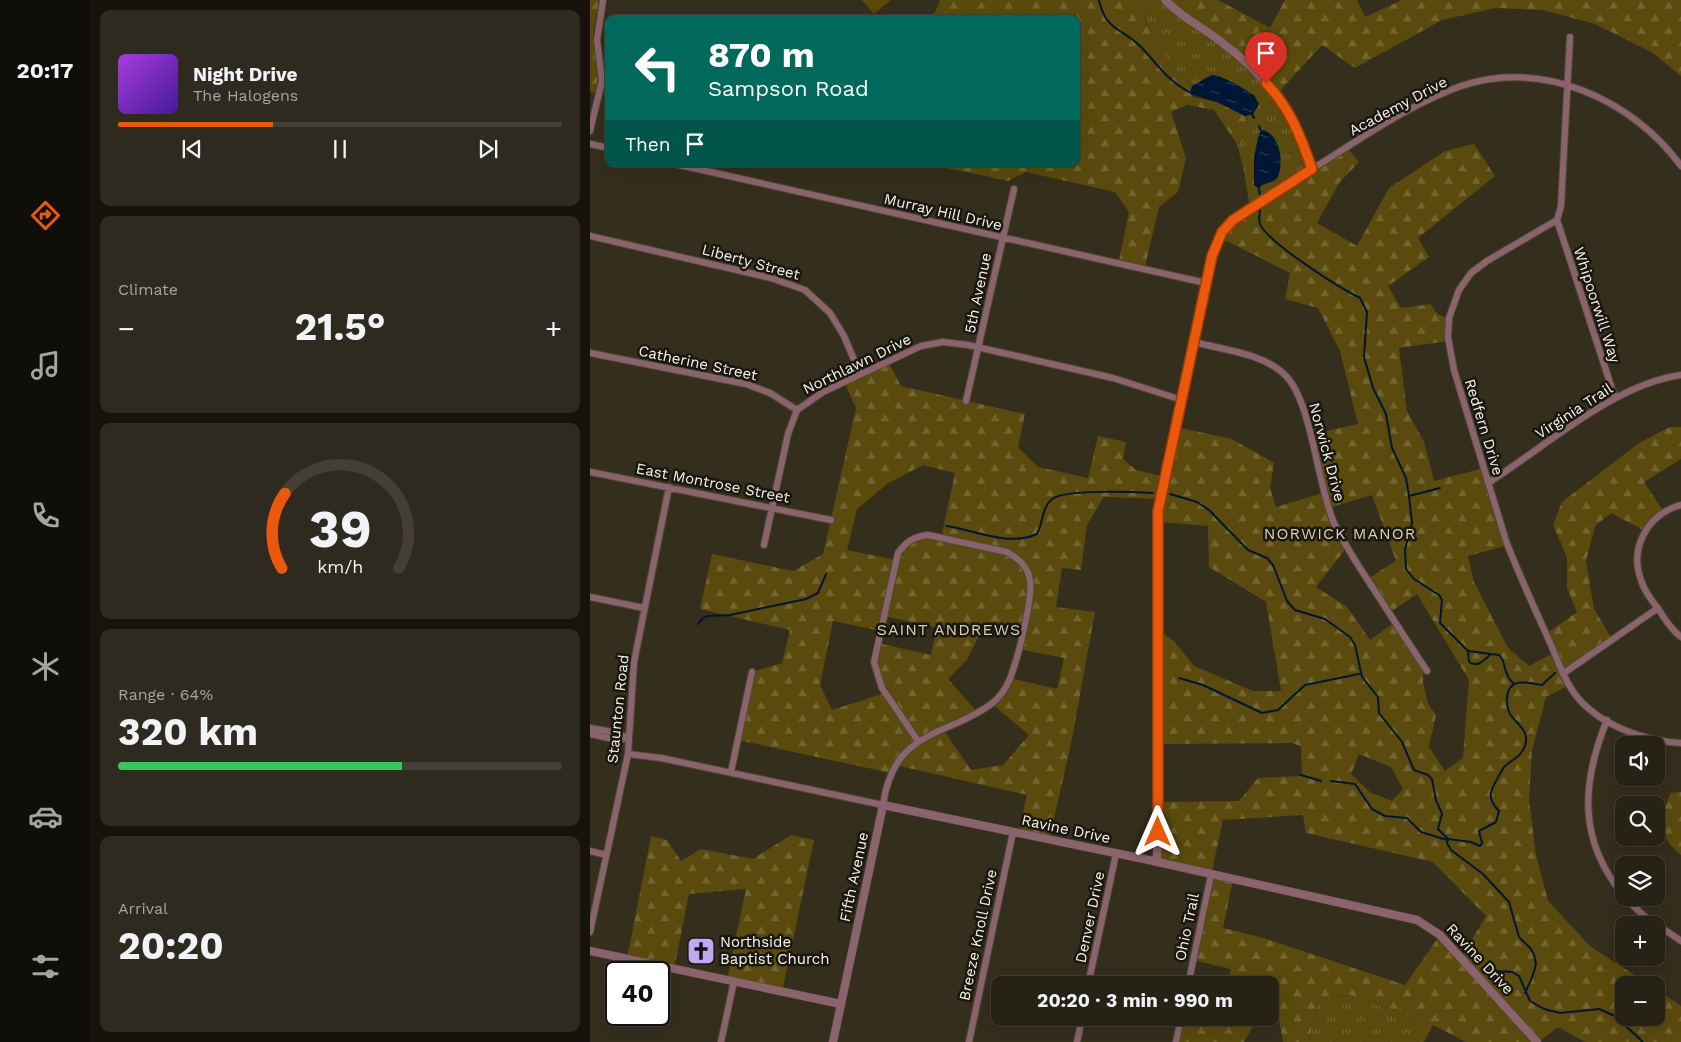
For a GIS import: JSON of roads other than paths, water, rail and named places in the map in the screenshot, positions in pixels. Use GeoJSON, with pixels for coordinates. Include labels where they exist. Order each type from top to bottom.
{"type":"FeatureCollection","features":[{"type":"Feature","properties":{"kind":"street"},"geometry":{"type":"LineString","coordinates":[[590,131],[605,82],[597,40],[603,0]]}},
{"type":"Feature","properties":{"kind":"street"},"geometry":{"type":"LineString","coordinates":[[1158,862],[1158,522],[1160,500],[1206,284],[1216,245],[1227,226],[1238,216],[1312,169],[1294,121],[1276,93],[1230,48],[1186,18],[1165,0]]}},
{"type":"Feature","properties":{"kind":"street"},"geometry":{"type":"LineString","coordinates":[[1558,220],[1561,206],[1570,36]]}},
{"type":"Feature","properties":{"kind":"street","name":"Academy Drive"},"geometry":{"type":"LineString","coordinates":[[1312,169],[1414,108],[1462,86],[1511,78],[1567,86],[1598,96],[1627,112],[1652,132],[1681,166]]}},
{"type":"Feature","properties":{"kind":"street"},"geometry":{"type":"LineString","coordinates":[[590,144],[605,147]]}},
{"type":"Feature","properties":{"kind":"street","name":"Murray Hill Drive"},"geometry":{"type":"LineString","coordinates":[[688,167],[1206,284]]}},
{"type":"Feature","properties":{"kind":"street","name":"5th Avenue"},"geometry":{"type":"LineString","coordinates":[[966,401],[1014,190]]}},
{"type":"Feature","properties":{"kind":"street","name":"Whipoorwill Way"},"geometry":{"type":"LineString","coordinates":[[1558,220],[1615,398]]}},
{"type":"Feature","properties":{"kind":"street","name":"Redfern Drive"},"geometry":{"type":"LineString","coordinates":[[1558,220],[1480,266],[1464,282],[1450,311],[1448,326],[1449,352],[1488,483],[1517,570],[1564,673],[1579,699],[1607,720],[1647,737],[1681,743]]}},
{"type":"Feature","properties":{"kind":"street","name":"Liberty Street"},"geometry":{"type":"LineString","coordinates":[[590,236],[771,278],[805,290],[830,313],[844,336],[860,374]]}},
{"type":"Feature","properties":{"kind":"street","name":"Norwick Drive"},"geometry":{"type":"LineString","coordinates":[[1194,342],[1267,362],[1282,371],[1291,381],[1299,397],[1323,493],[1333,521],[1347,547],[1427,672]]}},
{"type":"Feature","properties":{"kind":"street","name":"Northlawn Drive"},"geometry":{"type":"LineString","coordinates":[[764,544],[788,434],[797,410],[805,402],[860,374],[928,344],[949,343],[978,348],[1113,378],[1182,400]]}},
{"type":"Feature","properties":{"kind":"street","name":"Catherine Street"},"geometry":{"type":"LineString","coordinates":[[590,353],[746,384],[770,393],[797,410]]}},
{"type":"Feature","properties":{"kind":"street","name":"Virginia Trail"},"geometry":{"type":"LineString","coordinates":[[1488,483],[1615,398],[1652,380],[1681,375]]}},
{"type":"Feature","properties":{"kind":"street","name":"East Montrose Street"},"geometry":{"type":"LineString","coordinates":[[590,472],[831,520]]}},
{"type":"Feature","properties":{"kind":"street","name":"Staunton Road"},"geometry":{"type":"LineString","coordinates":[[590,932],[628,754],[627,738],[634,662],[669,488]]}},
{"type":"Feature","properties":{"kind":"street"},"geometry":{"type":"LineString","coordinates":[[1681,505],[1669,509],[1655,518],[1648,527],[1639,545],[1637,562],[1641,580],[1658,608],[1681,637]]}},
{"type":"Feature","properties":{"kind":"street"},"geometry":{"type":"LineString","coordinates":[[882,804],[884,792],[894,765],[906,749],[985,708],[996,700],[1008,683],[1029,597],[1030,580],[1025,567],[1017,558],[1007,552],[928,535],[914,536],[898,554],[874,664],[882,688],[918,742]]}},
{"type":"Feature","properties":{"kind":"street"},"geometry":{"type":"LineString","coordinates":[[590,597],[644,608]]}},
{"type":"Feature","properties":{"kind":"street"},"geometry":{"type":"LineString","coordinates":[[1564,673],[1658,608]]}},
{"type":"Feature","properties":{"kind":"street"},"geometry":{"type":"LineString","coordinates":[[731,772],[752,672]]}},
{"type":"Feature","properties":{"kind":"street"},"geometry":{"type":"LineString","coordinates":[[1607,720],[1592,761],[1588,786],[1588,812],[1599,856],[1615,885]]}},
{"type":"Feature","properties":{"kind":"street"},"geometry":{"type":"LineString","coordinates":[[590,728],[618,733],[627,738]]}},
{"type":"Feature","properties":{"kind":"street"},"geometry":{"type":"LineString","coordinates":[[590,734],[617,740],[627,738]]}},
{"type":"Feature","properties":{"kind":"street","name":"Ravine Drive"},"geometry":{"type":"LineString","coordinates":[[628,754],[661,758],[731,772],[1158,862],[1411,918],[1427,925],[1440,935],[1537,1042]]}},
{"type":"Feature","properties":{"kind":"street","name":"Fifth Avenue"},"geometry":{"type":"LineString","coordinates":[[833,1042],[882,804]]}},
{"type":"Feature","properties":{"kind":"street","name":"Breeze Knoll Drive"},"geometry":{"type":"LineString","coordinates":[[968,1042],[1013,832]]}},
{"type":"Feature","properties":{"kind":"street"},"geometry":{"type":"LineString","coordinates":[[590,851],[606,855]]}},
{"type":"Feature","properties":{"kind":"street","name":"Denver Drive"},"geometry":{"type":"LineString","coordinates":[[1090,976],[1116,854]]}},
{"type":"Feature","properties":{"kind":"street","name":"Ohio Trail"},"geometry":{"type":"LineString","coordinates":[[1190,976],[1211,875]]}},
{"type":"Feature","properties":{"kind":"street"},"geometry":{"type":"LineString","coordinates":[[1634,906],[1643,915],[1681,941]]}},
{"type":"Feature","properties":{"kind":"street"},"geometry":{"type":"LineString","coordinates":[[590,951],[841,1004]]}},
{"type":"Feature","properties":{"kind":"street"},"geometry":{"type":"LineString","coordinates":[[721,1042],[734,981]]}},
{"type":"Feature","properties":{"kind":"street"},"geometry":{"type":"LineString","coordinates":[[1077,1042],[1080,1026]]}},
{"type":"Feature","properties":{"kind":"street"},"geometry":{"type":"LineString","coordinates":[[1176,1042],[1179,1026]]}},
{"type":"Feature","properties":{"kind":"water"},"geometry":{"type":"Polygon","coordinates":[[[1212,75],[1227,80],[1254,95],[1259,104],[1253,114],[1245,116],[1217,102],[1190,94],[1192,86],[1212,75]]]}},
{"type":"Feature","properties":{"kind":"water"},"geometry":{"type":"Polygon","coordinates":[[[1263,130],[1274,138],[1281,159],[1279,174],[1276,180],[1262,185],[1259,189],[1254,185],[1254,157],[1259,133],[1263,130]]]}},
{"type":"Feature","properties":{"kind":"waterway"},"geometry":{"type":"LineString","coordinates":[[1099,0],[1102,10],[1111,24],[1141,47],[1169,77],[1189,92]]}},
{"type":"Feature","properties":{"kind":"waterway"},"geometry":{"type":"LineString","coordinates":[[1252,114],[1254,118]]}},
{"type":"Feature","properties":{"kind":"waterway"},"geometry":{"type":"LineString","coordinates":[[1259,126],[1261,131]]}},
{"type":"Feature","properties":{"kind":"waterway"},"geometry":{"type":"LineString","coordinates":[[1259,189],[1260,196]]}},
{"type":"Feature","properties":{"kind":"waterway"},"geometry":{"type":"LineString","coordinates":[[1260,209],[1260,224],[1276,242],[1322,275],[1360,298],[1367,312],[1364,357],[1373,388],[1386,414],[1392,448],[1406,478],[1412,523],[1405,549],[1406,569],[1414,579],[1439,595],[1442,600],[1440,623],[1468,651],[1499,655],[1507,675],[1513,683]]}},
{"type":"Feature","properties":{"kind":"waterway"},"geometry":{"type":"LineString","coordinates":[[1409,496],[1440,488]]}},
{"type":"Feature","properties":{"kind":"waterway"},"geometry":{"type":"LineString","coordinates":[[946,526],[1003,538],[1026,538],[1037,534],[1046,506],[1052,499],[1059,496],[1084,492],[1153,493]]}},
{"type":"Feature","properties":{"kind":"waterway"},"geometry":{"type":"LineString","coordinates":[[1170,494],[1197,502],[1209,510],[1248,550],[1267,558],[1273,565],[1287,601],[1295,610],[1325,619],[1350,637],[1355,645],[1362,677],[1378,697],[1379,713],[1402,742],[1414,770],[1428,775],[1432,779],[1436,800],[1442,814],[1438,829],[1448,839],[1447,843],[1451,850],[1483,874],[1509,902],[1519,937],[1531,949],[1536,964],[1525,993]]}},
{"type":"Feature","properties":{"kind":"waterway"},"geometry":{"type":"LineString","coordinates":[[698,624],[703,618],[708,616],[730,615],[806,599],[818,593],[826,574]]}},
{"type":"Feature","properties":{"kind":"waterway"},"geometry":{"type":"LineString","coordinates":[[1468,651],[1469,662],[1472,664],[1478,664],[1491,654]]}},
{"type":"Feature","properties":{"kind":"waterway"},"geometry":{"type":"LineString","coordinates":[[1448,839],[1471,842],[1480,846],[1482,843],[1479,831],[1496,822],[1499,811],[1492,801],[1492,789],[1504,767],[1521,752],[1526,740],[1522,728],[1508,710],[1508,692],[1514,684],[1524,682],[1542,685],[1555,673]]}},
{"type":"Feature","properties":{"kind":"waterway"},"geometry":{"type":"LineString","coordinates":[[1179,678],[1203,685],[1262,713],[1278,710],[1305,685],[1359,674]]}},
{"type":"Feature","properties":{"kind":"waterway"},"geometry":{"type":"LineString","coordinates":[[1301,775],[1321,781]]}},
{"type":"Feature","properties":{"kind":"waterway"},"geometry":{"type":"LineString","coordinates":[[1331,781],[1355,784],[1372,809],[1385,816],[1407,818],[1421,832],[1447,840]]}},
{"type":"Feature","properties":{"kind":"waterway"},"geometry":{"type":"LineString","coordinates":[[1495,971],[1512,972],[1519,976],[1530,1001],[1544,1009],[1560,1013],[1599,1009],[1615,1016],[1643,1042]]}},
{"type":"Feature","properties":{"kind":"place","name":"Northside Baptist Church"},"geometry":{"type":"Point","coordinates":[701,951]}},
{"type":"Feature","properties":{"kind":"district","name":"NORWICK MANOR"},"geometry":{"type":"Point","coordinates":[1340,533]}},
{"type":"Feature","properties":{"kind":"district","name":"SAINT ANDREWS"},"geometry":{"type":"Point","coordinates":[949,629]}}]}
